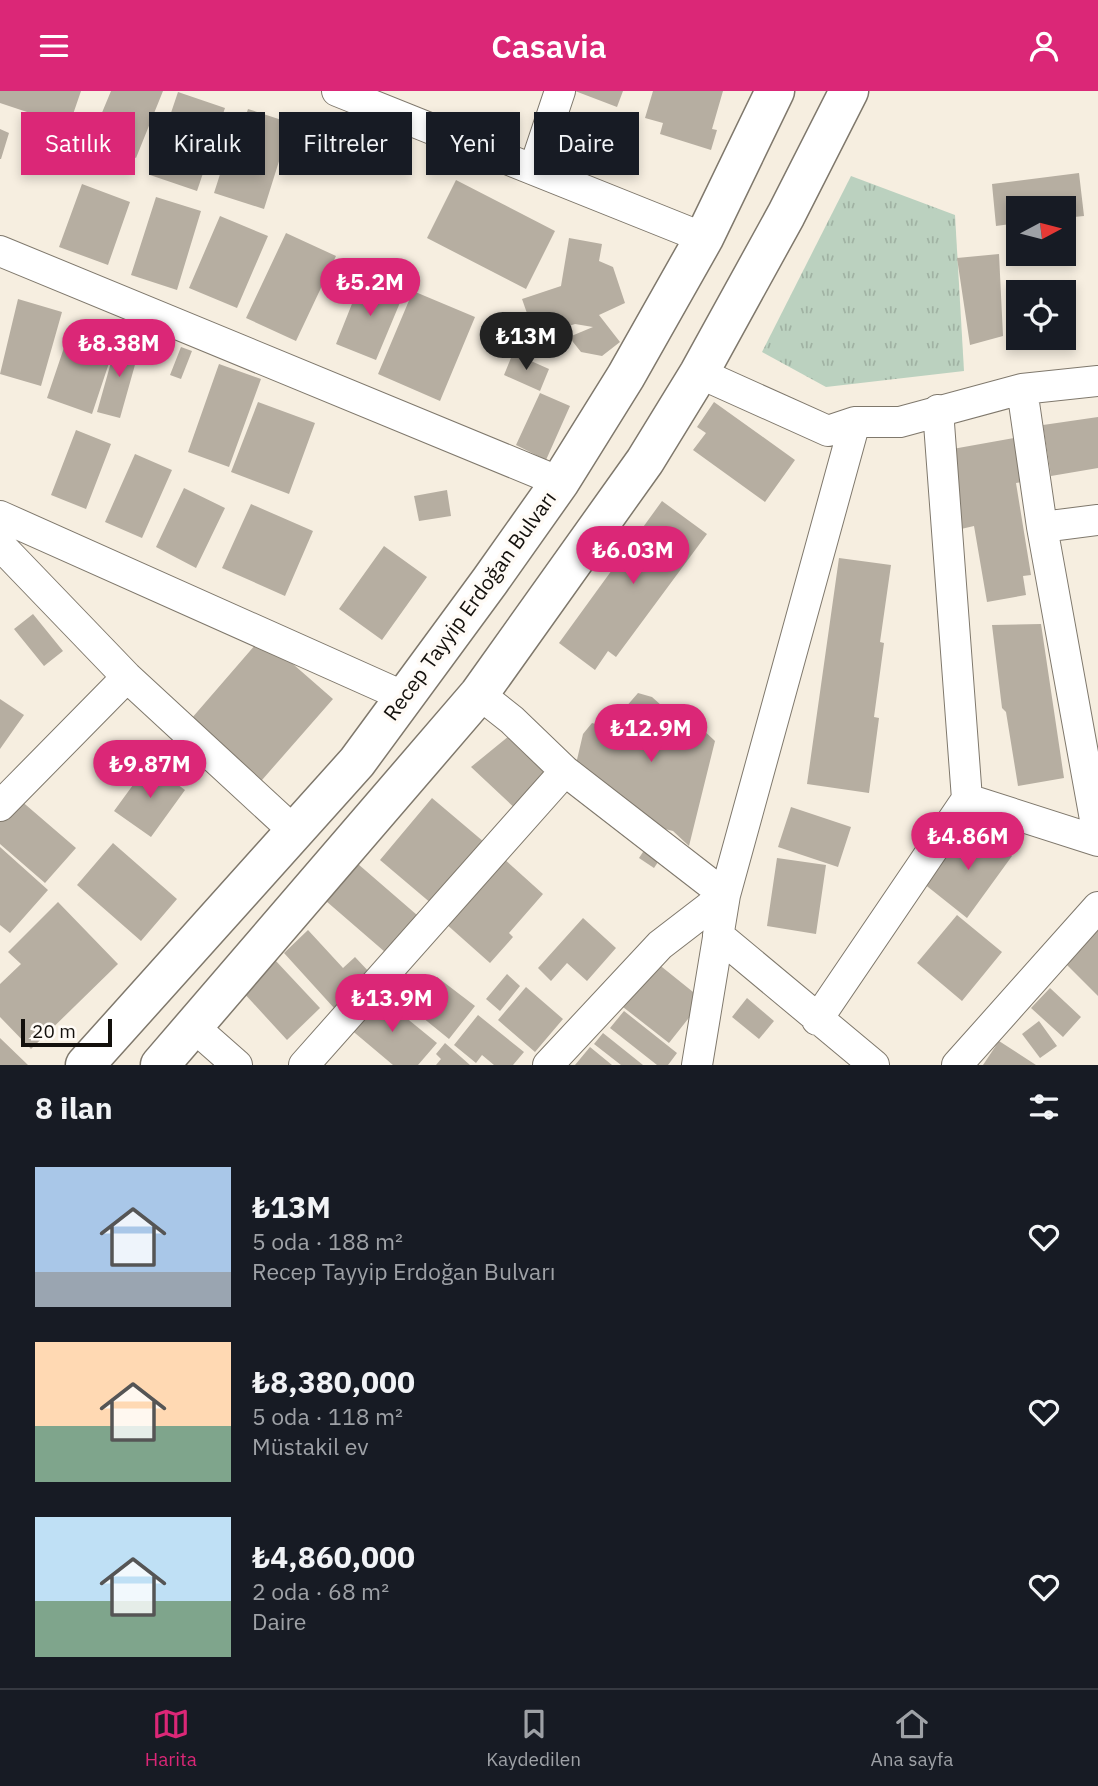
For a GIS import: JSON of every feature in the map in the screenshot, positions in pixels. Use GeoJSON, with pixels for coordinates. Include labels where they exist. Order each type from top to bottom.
{"type":"FeatureCollection","features":[{"type":"Feature","properties":{"kind":"main road"},"geometry":{"type":"LineString","coordinates":[[786,215],[840,91]]}},
{"type":"Feature","properties":{"kind":"main road"},"geometry":{"type":"LineString","coordinates":[[160,1065],[195,1028],[479,694],[645,461],[699,373],[786,215],[849,91]]}},
{"type":"Feature","properties":{"kind":"main road","name":"Recep Tayyip Erdoğan Bulvarı"},"geometry":{"type":"LineString","coordinates":[[85,1065],[357,762],[560,482],[626,376],[704,238],[773,97]]}},
{"type":"Feature","properties":{"kind":"street"},"geometry":{"type":"LineString","coordinates":[[337,91],[534,169]]}},
{"type":"Feature","properties":{"kind":"street"},"geometry":{"type":"LineString","coordinates":[[553,112],[560,91]]}},
{"type":"Feature","properties":{"kind":"street"},"geometry":{"type":"LineString","coordinates":[[549,175],[704,238]]}},
{"type":"Feature","properties":{"kind":"street"},"geometry":{"type":"LineString","coordinates":[[0,251],[560,482]]}},
{"type":"Feature","properties":{"kind":"street"},"geometry":{"type":"LineString","coordinates":[[699,373],[828,431],[855,422],[900,422],[1022,389],[1098,381]]}},
{"type":"Feature","properties":{"kind":"street"},"geometry":{"type":"LineString","coordinates":[[967,799],[1098,839],[1041,527],[1022,389]]}},
{"type":"Feature","properties":{"kind":"street"},"geometry":{"type":"LineString","coordinates":[[817,1020],[967,799],[938,410]]}},
{"type":"Feature","properties":{"kind":"street"},"geometry":{"type":"LineString","coordinates":[[697,1065],[724,895],[855,422]]}},
{"type":"Feature","properties":{"kind":"street"},"geometry":{"type":"LineString","coordinates":[[0,516],[405,697]]}},
{"type":"Feature","properties":{"kind":"street"},"geometry":{"type":"LineString","coordinates":[[1041,527],[1098,520]]}},
{"type":"Feature","properties":{"kind":"street"},"geometry":{"type":"LineString","coordinates":[[0,545],[127,677],[295,832]]}},
{"type":"Feature","properties":{"kind":"street"},"geometry":{"type":"LineString","coordinates":[[0,806],[127,677]]}},
{"type":"Feature","properties":{"kind":"street"},"geometry":{"type":"LineString","coordinates":[[479,694],[512,720],[565,771],[724,895]]}},
{"type":"Feature","properties":{"kind":"street"},"geometry":{"type":"LineString","coordinates":[[304,1065],[565,771]]}},
{"type":"Feature","properties":{"kind":"street"},"geometry":{"type":"LineString","coordinates":[[548,1065],[660,945],[724,895]]}},
{"type":"Feature","properties":{"kind":"street"},"geometry":{"type":"LineString","coordinates":[[957,1065],[1098,907]]}},
{"type":"Feature","properties":{"kind":"street"},"geometry":{"type":"LineString","coordinates":[[718,935],[874,1065]]}},
{"type":"Feature","properties":{"kind":"street"},"geometry":{"type":"LineString","coordinates":[[195,1028],[237,1065]]}},
{"type":"Feature","properties":{"kind":"green space"},"geometry":{"type":"Polygon","coordinates":[[[851,176],[955,215],[964,371],[826,387],[762,352],[851,176]]]}},
{"type":"Feature","properties":{"kind":"building"},"geometry":{"type":"Polygon","coordinates":[[[0,91],[81,91],[74,112],[27,112],[0,103],[0,91]]]}},
{"type":"Feature","properties":{"kind":"building"},"geometry":{"type":"Polygon","coordinates":[[[111,91],[163,91],[155,112],[149,112],[149,126],[136,158],[135,112],[102,112],[111,91]]]}},
{"type":"Feature","properties":{"kind":"building"},"geometry":{"type":"Polygon","coordinates":[[[575,91],[623,91],[617,107],[575,91]]]}},
{"type":"Feature","properties":{"kind":"building"},"geometry":{"type":"Polygon","coordinates":[[[653,91],[723,91],[712,129],[717,130],[711,150],[660,134],[663,123],[645,118],[653,91]]]}},
{"type":"Feature","properties":{"kind":"building"},"geometry":{"type":"Polygon","coordinates":[[[178,92],[225,108],[224,112],[171,112],[178,92]]]}},
{"type":"Feature","properties":{"kind":"building"},"geometry":{"type":"Polygon","coordinates":[[[265,115],[279,119],[279,161],[264,209],[214,193],[220,175],[265,175],[265,115]]]}},
{"type":"Feature","properties":{"kind":"building"},"geometry":{"type":"Polygon","coordinates":[[[0,129],[9,133],[1,159],[0,159],[0,129]]]}},
{"type":"Feature","properties":{"kind":"building"},"geometry":{"type":"Polygon","coordinates":[[[1079,173],[1084,216],[1076,217],[1076,196],[1006,196],[1006,225],[996,226],[992,184],[1079,173]]]}},
{"type":"Feature","properties":{"kind":"building"},"geometry":{"type":"Polygon","coordinates":[[[150,175],[202,175],[197,191],[150,175]]]}},
{"type":"Feature","properties":{"kind":"building"},"geometry":{"type":"Polygon","coordinates":[[[456,180],[555,231],[526,289],[427,238],[456,180]]]}},
{"type":"Feature","properties":{"kind":"building"},"geometry":{"type":"Polygon","coordinates":[[[82,184],[130,202],[108,265],[59,247],[82,184]]]}},
{"type":"Feature","properties":{"kind":"building"},"geometry":{"type":"Polygon","coordinates":[[[156,197],[201,211],[177,290],[131,275],[156,197]]]}},
{"type":"Feature","properties":{"kind":"building"},"geometry":{"type":"Polygon","coordinates":[[[220,216],[268,236],[237,308],[189,288],[220,216]]]}},
{"type":"Feature","properties":{"kind":"building"},"geometry":{"type":"Polygon","coordinates":[[[286,233],[336,256],[296,341],[246,318],[286,233]]]}},
{"type":"Feature","properties":{"kind":"building"},"geometry":{"type":"Polygon","coordinates":[[[569,238],[602,244],[599,261],[613,267],[625,303],[599,315],[620,342],[602,356],[581,352],[569,337],[593,327],[575,324],[553,331],[547,330],[536,339],[522,299],[561,286],[569,238]]]}},
{"type":"Feature","properties":{"kind":"building"},"geometry":{"type":"Polygon","coordinates":[[[999,254],[1003,336],[970,345],[957,258],[999,254]]]}},
{"type":"Feature","properties":{"kind":"building"},"geometry":{"type":"Polygon","coordinates":[[[363,276],[404,293],[376,360],[336,344],[363,276]]]}},
{"type":"Feature","properties":{"kind":"building"},"geometry":{"type":"Polygon","coordinates":[[[413,291],[475,317],[440,401],[378,374],[413,291]]]}},
{"type":"Feature","properties":{"kind":"building"},"geometry":{"type":"Polygon","coordinates":[[[18,299],[62,312],[41,386],[0,374],[18,299]]]}},
{"type":"Feature","properties":{"kind":"building"},"geometry":{"type":"Polygon","coordinates":[[[72,324],[117,339],[92,414],[47,398],[72,324]]]}},
{"type":"Feature","properties":{"kind":"building"},"geometry":{"type":"Polygon","coordinates":[[[117,341],[140,347],[120,418],[97,412],[117,341]]]}},
{"type":"Feature","properties":{"kind":"building"},"geometry":{"type":"Polygon","coordinates":[[[181,347],[192,351],[181,379],[170,375],[181,347]]]}},
{"type":"Feature","properties":{"kind":"building"},"geometry":{"type":"Polygon","coordinates":[[[513,353],[549,369],[540,391],[504,375],[513,353]]]}},
{"type":"Feature","properties":{"kind":"building"},"geometry":{"type":"Polygon","coordinates":[[[219,364],[261,379],[229,467],[188,452],[219,364]]]}},
{"type":"Feature","properties":{"kind":"building"},"geometry":{"type":"Polygon","coordinates":[[[540,393],[570,406],[546,460],[516,445],[540,393]]]}},
{"type":"Feature","properties":{"kind":"building"},"geometry":{"type":"Polygon","coordinates":[[[258,402],[315,423],[289,494],[231,472],[258,402]]]}},
{"type":"Feature","properties":{"kind":"building"},"geometry":{"type":"Polygon","coordinates":[[[714,402],[795,460],[765,502],[693,450],[706,433],[697,427],[714,402]]]}},
{"type":"Feature","properties":{"kind":"building"},"geometry":{"type":"Polygon","coordinates":[[[1098,417],[1098,468],[1051,476],[1043,425],[1098,417]]]}},
{"type":"Feature","properties":{"kind":"building"},"geometry":{"type":"Polygon","coordinates":[[[76,430],[111,444],[86,509],[51,495],[76,430]]]}},
{"type":"Feature","properties":{"kind":"building"},"geometry":{"type":"Polygon","coordinates":[[[1014,438],[1022,482],[1016,483],[1031,575],[1023,576],[1026,595],[987,602],[974,526],[961,529],[947,450],[1014,438]]]}},
{"type":"Feature","properties":{"kind":"building"},"geometry":{"type":"Polygon","coordinates":[[[135,454],[172,470],[142,538],[105,522],[135,454]]]}},
{"type":"Feature","properties":{"kind":"building"},"geometry":{"type":"Polygon","coordinates":[[[184,488],[225,508],[196,568],[156,547],[184,488]]]}},
{"type":"Feature","properties":{"kind":"building"},"geometry":{"type":"Polygon","coordinates":[[[447,490],[451,516],[419,521],[414,496],[447,490]]]}},
{"type":"Feature","properties":{"kind":"building"},"geometry":{"type":"Polygon","coordinates":[[[662,501],[707,534],[616,657],[608,651],[595,670],[559,643],[662,501]]]}},
{"type":"Feature","properties":{"kind":"building"},"geometry":{"type":"Polygon","coordinates":[[[251,504],[313,531],[285,596],[222,568],[251,504]]]}},
{"type":"Feature","properties":{"kind":"building"},"geometry":{"type":"Polygon","coordinates":[[[384,546],[427,577],[382,640],[339,609],[384,546]]]}},
{"type":"Feature","properties":{"kind":"building"},"geometry":{"type":"Polygon","coordinates":[[[839,558],[891,565],[880,642],[884,643],[874,717],[879,718],[869,793],[807,784],[839,558]]]}},
{"type":"Feature","properties":{"kind":"building"},"geometry":{"type":"Polygon","coordinates":[[[33,614],[63,651],[44,666],[14,629],[33,614]]]}},
{"type":"Feature","properties":{"kind":"building"},"geometry":{"type":"Polygon","coordinates":[[[1041,624],[1064,778],[1018,786],[1006,712],[1002,708],[992,625],[1041,624]]]}},
{"type":"Feature","properties":{"kind":"building"},"geometry":{"type":"Polygon","coordinates":[[[262,637],[333,699],[255,788],[185,726],[262,637]]]}},
{"type":"Feature","properties":{"kind":"building"},"geometry":{"type":"Polygon","coordinates":[[[638,693],[652,697],[671,714],[664,740],[681,722],[699,726],[715,741],[689,846],[673,831],[653,826],[576,764],[583,734],[592,723],[614,729],[618,716],[638,693]]]}},
{"type":"Feature","properties":{"kind":"building"},"geometry":{"type":"Polygon","coordinates":[[[0,699],[24,715],[0,749],[0,699]]]}},
{"type":"Feature","properties":{"kind":"building"},"geometry":{"type":"Polygon","coordinates":[[[509,736],[553,775],[520,813],[471,767],[509,736]]]}},
{"type":"Feature","properties":{"kind":"building"},"geometry":{"type":"Polygon","coordinates":[[[149,763],[185,790],[151,837],[114,811],[149,763]]]}},
{"type":"Feature","properties":{"kind":"building"},"geometry":{"type":"Polygon","coordinates":[[[432,798],[484,842],[432,904],[380,860],[432,798]]]}},
{"type":"Feature","properties":{"kind":"building"},"geometry":{"type":"Polygon","coordinates":[[[19,799],[76,848],[45,883],[0,844],[0,821],[19,799]]]}},
{"type":"Feature","properties":{"kind":"building"},"geometry":{"type":"Polygon","coordinates":[[[791,807],[851,827],[838,867],[778,847],[791,807]]]}},
{"type":"Feature","properties":{"kind":"building"},"geometry":{"type":"Polygon","coordinates":[[[973,827],[1012,856],[967,918],[923,883],[973,827]]]}},
{"type":"Feature","properties":{"kind":"building"},"geometry":{"type":"Polygon","coordinates":[[[113,843],[177,899],[141,941],[77,885],[113,843]]]}},
{"type":"Feature","properties":{"kind":"building"},"geometry":{"type":"Polygon","coordinates":[[[0,847],[48,890],[10,933],[0,925],[0,847]]]}},
{"type":"Feature","properties":{"kind":"building"},"geometry":{"type":"Polygon","coordinates":[[[645,849],[660,859],[654,868],[639,858],[645,849]]]}},
{"type":"Feature","properties":{"kind":"building"},"geometry":{"type":"Polygon","coordinates":[[[503,858],[543,894],[509,933],[513,937],[490,963],[445,923],[503,858]]]}},
{"type":"Feature","properties":{"kind":"building"},"geometry":{"type":"Polygon","coordinates":[[[777,858],[826,865],[816,934],[767,926],[777,858]]]}},
{"type":"Feature","properties":{"kind":"building"},"geometry":{"type":"Polygon","coordinates":[[[358,864],[417,915],[385,952],[326,901],[358,864]]]}},
{"type":"Feature","properties":{"kind":"building"},"geometry":{"type":"Polygon","coordinates":[[[58,902],[118,964],[31,1049],[0,1017],[0,984],[21,964],[8,952],[58,902]]]}},
{"type":"Feature","properties":{"kind":"building"},"geometry":{"type":"Polygon","coordinates":[[[957,915],[1002,952],[962,1001],[917,963],[957,915]]]}},
{"type":"Feature","properties":{"kind":"building"},"geometry":{"type":"Polygon","coordinates":[[[583,918],[616,948],[587,981],[567,963],[551,981],[538,968],[583,918]]]}},
{"type":"Feature","properties":{"kind":"building"},"geometry":{"type":"Polygon","coordinates":[[[1098,924],[1098,996],[1062,960],[1098,924]]]}},
{"type":"Feature","properties":{"kind":"building"},"geometry":{"type":"Polygon","coordinates":[[[308,930],[343,968],[355,957],[371,974],[334,1008],[284,953],[308,930]]]}},
{"type":"Feature","properties":{"kind":"building"},"geometry":{"type":"Polygon","coordinates":[[[275,960],[320,1008],[287,1040],[242,991],[275,960]]]}},
{"type":"Feature","properties":{"kind":"building"},"geometry":{"type":"Polygon","coordinates":[[[657,963],[703,1000],[669,1043],[623,1007],[657,963]]]}},
{"type":"Feature","properties":{"kind":"building"},"geometry":{"type":"Polygon","coordinates":[[[507,974],[520,986],[500,1011],[486,999],[507,974]]]}},
{"type":"Feature","properties":{"kind":"building"},"geometry":{"type":"Polygon","coordinates":[[[437,977],[475,1006],[449,1039],[412,1009],[437,977]]]}},
{"type":"Feature","properties":{"kind":"building"},"geometry":{"type":"Polygon","coordinates":[[[526,987],[563,1019],[535,1052],[498,1020],[526,987]]]}},
{"type":"Feature","properties":{"kind":"building"},"geometry":{"type":"Polygon","coordinates":[[[1050,988],[1081,1017],[1063,1037],[1031,1008],[1050,988]]]}},
{"type":"Feature","properties":{"kind":"building"},"geometry":{"type":"Polygon","coordinates":[[[377,994],[437,1043],[418,1065],[393,1065],[349,1028],[377,994]]]}},
{"type":"Feature","properties":{"kind":"building"},"geometry":{"type":"Polygon","coordinates":[[[747,998],[774,1021],[759,1039],[732,1017],[747,998]]]}},
{"type":"Feature","properties":{"kind":"building"},"geometry":{"type":"Polygon","coordinates":[[[624,1011],[677,1053],[668,1065],[657,1065],[610,1028],[624,1011]]]}},
{"type":"Feature","properties":{"kind":"building"},"geometry":{"type":"Polygon","coordinates":[[[478,1015],[524,1052],[513,1065],[494,1065],[482,1055],[476,1063],[454,1045],[478,1015]]]}},
{"type":"Feature","properties":{"kind":"building"},"geometry":{"type":"Polygon","coordinates":[[[1039,1021],[1057,1046],[1040,1058],[1022,1034],[1039,1021]]]}},
{"type":"Feature","properties":{"kind":"building"},"geometry":{"type":"Polygon","coordinates":[[[603,1033],[643,1065],[621,1065],[594,1044],[603,1033]]]}},
{"type":"Feature","properties":{"kind":"building"},"geometry":{"type":"Polygon","coordinates":[[[0,1038],[28,1065],[0,1065],[0,1038]]]}},
{"type":"Feature","properties":{"kind":"building"},"geometry":{"type":"Polygon","coordinates":[[[999,1041],[1036,1065],[983,1065],[999,1041]]]}},
{"type":"Feature","properties":{"kind":"building"},"geometry":{"type":"Polygon","coordinates":[[[445,1043],[470,1065],[436,1065],[441,1059],[436,1054],[445,1043]]]}},
{"type":"Feature","properties":{"kind":"building"},"geometry":{"type":"Polygon","coordinates":[[[590,1047],[612,1065],[575,1065],[590,1047]]]}}]}
